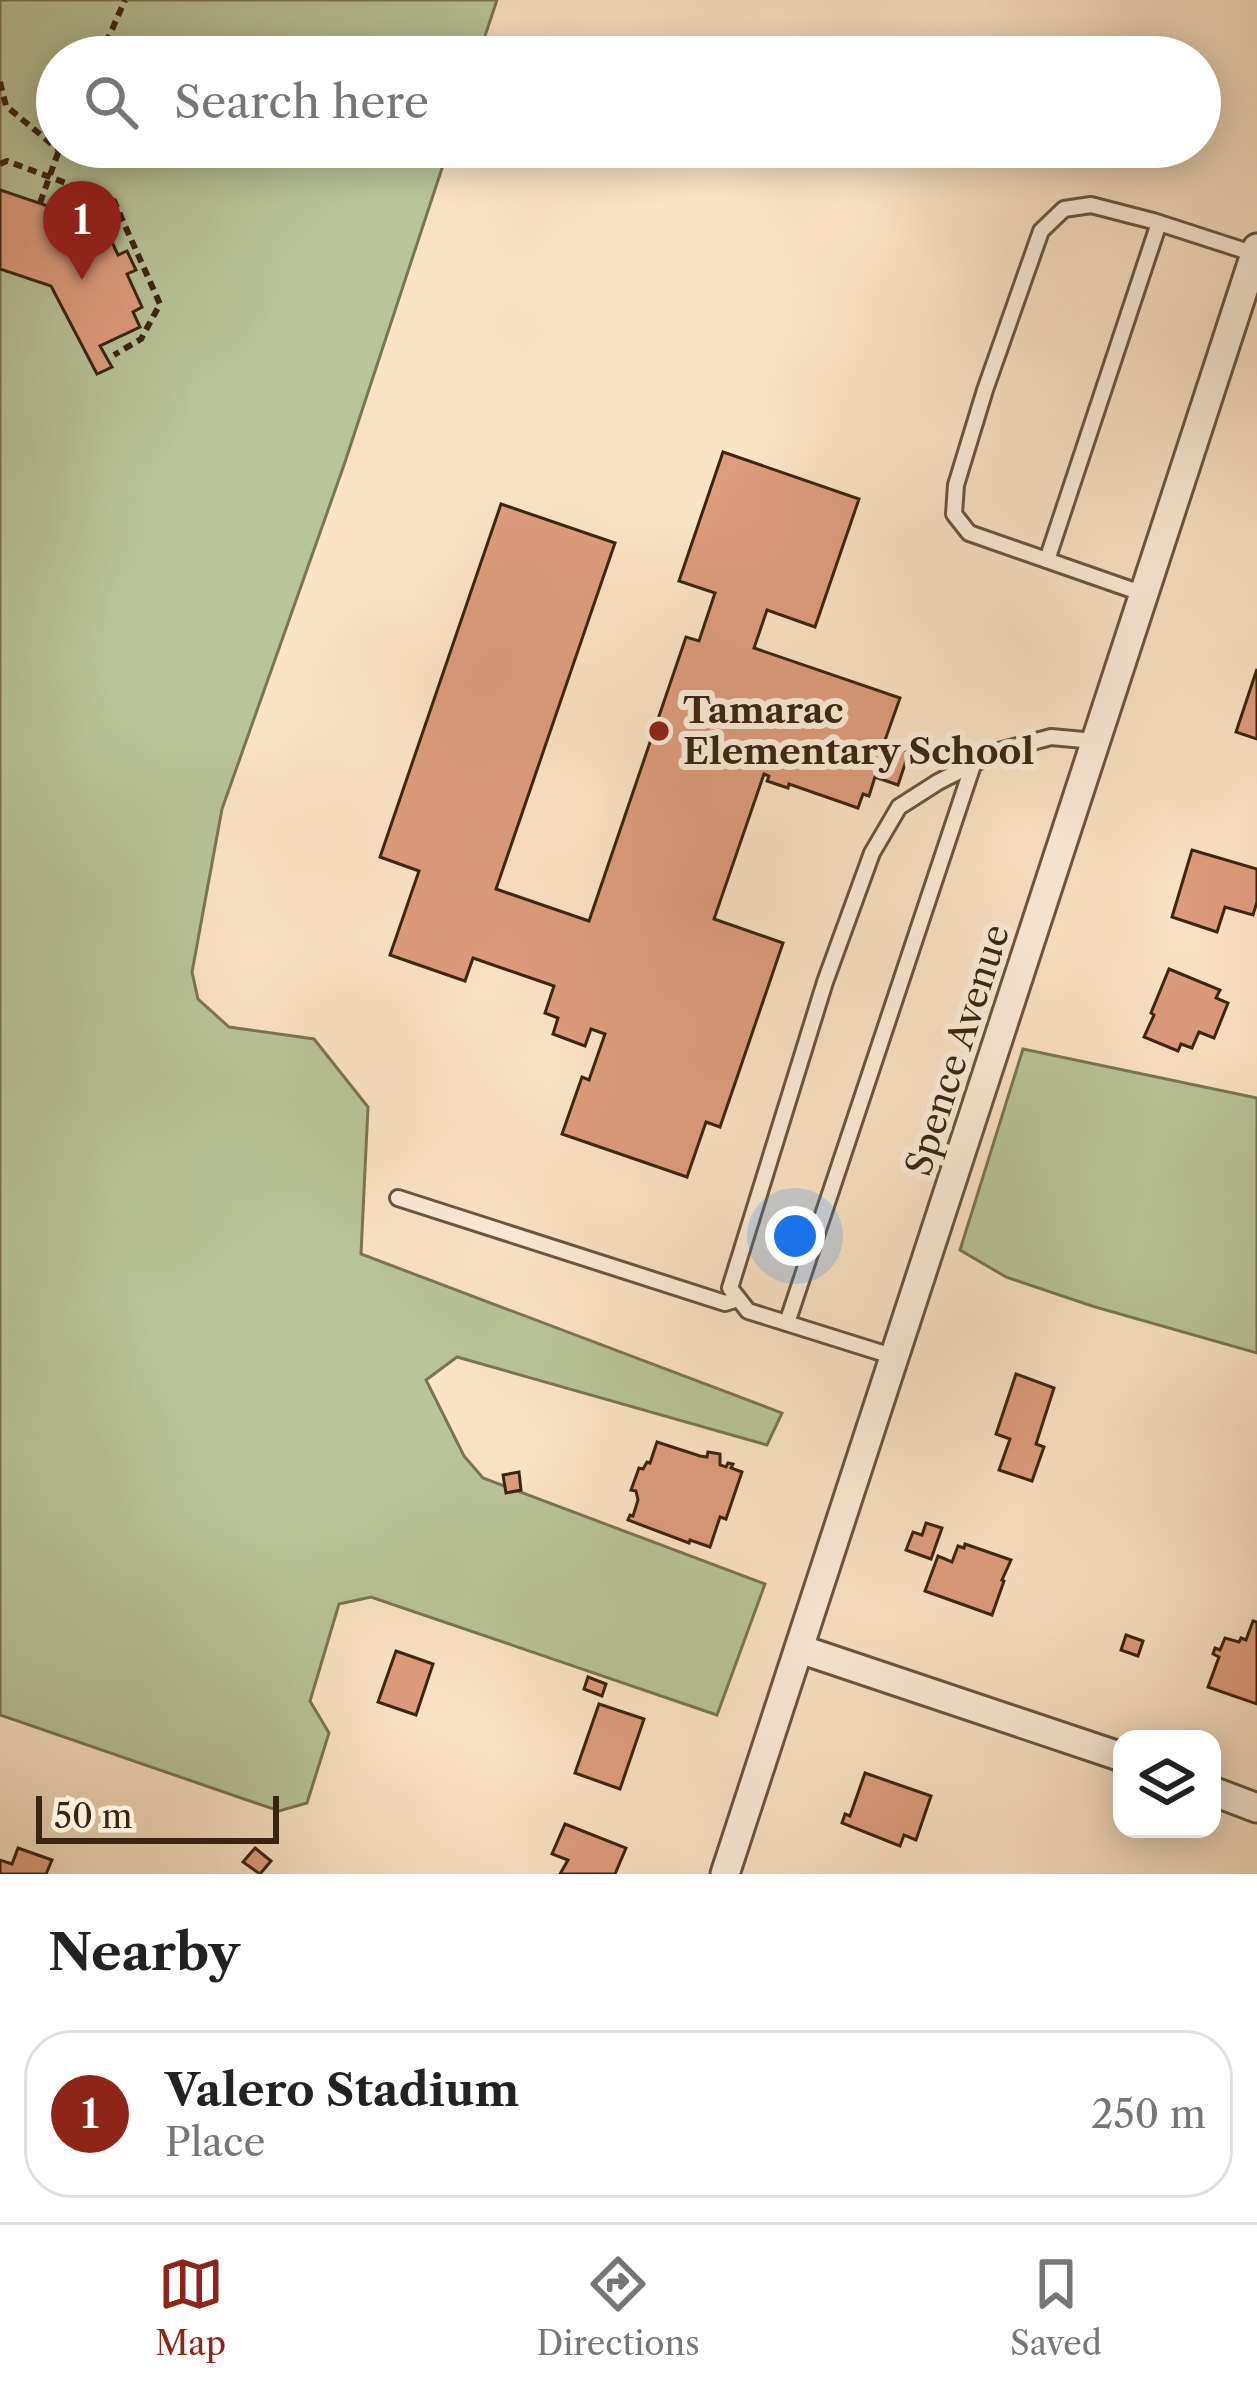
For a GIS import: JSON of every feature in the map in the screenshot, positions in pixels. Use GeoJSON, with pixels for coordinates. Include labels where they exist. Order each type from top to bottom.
{"type":"FeatureCollection","features":[{"type":"Feature","properties":{"kind":"street","name":"Spence Avenue"},"geometry":{"type":"LineString","coordinates":[[725,1874],[1256,251]]}},
{"type":"Feature","properties":{"kind":"street"},"geometry":{"type":"LineString","coordinates":[[800,1649],[1113,1754]]}},
{"type":"Feature","properties":{"kind":"street"},"geometry":{"type":"LineString","coordinates":[[1221,1794],[1257,1808]]}},
{"type":"Feature","properties":{"kind":"lane"},"geometry":{"type":"LineString","coordinates":[[1144,594],[969,533],[955,514],[956,485],[985,390],[1041,232],[1064,209],[1091,205],[1256,251]]}},
{"type":"Feature","properties":{"kind":"lane"},"geometry":{"type":"LineString","coordinates":[[1047,560],[1160,223]]}},
{"type":"Feature","properties":{"kind":"lane"},"geometry":{"type":"LineString","coordinates":[[895,1358],[748,1311],[730,1288],[825,982],[872,853],[899,807],[999,752],[1051,737],[1096,741]]}},
{"type":"Feature","properties":{"kind":"lane"},"geometry":{"type":"LineString","coordinates":[[787,1323],[973,765]]}},
{"type":"Feature","properties":{"kind":"lane"},"geometry":{"type":"LineString","coordinates":[[398,1198],[725,1303],[739,1299]]}},
{"type":"Feature","properties":{"kind":"path"},"geometry":{"type":"LineString","coordinates":[[109,36],[125,0]]}},
{"type":"Feature","properties":{"kind":"path"},"geometry":{"type":"LineString","coordinates":[[0,82],[6,106],[36,130]]}},
{"type":"Feature","properties":{"kind":"path"},"geometry":{"type":"LineString","coordinates":[[0,164],[7,161],[114,201],[160,304],[141,339],[114,355]]}},
{"type":"Feature","properties":{"kind":"path"},"geometry":{"type":"LineString","coordinates":[[40,203],[53,168]]}},
{"type":"Feature","properties":{"kind":"green space"},"geometry":{"type":"Polygon","coordinates":[[[0,0],[497,0],[485,36],[36,36],[36,168],[442,168],[344,465],[222,809],[192,972],[198,999],[229,1027],[314,1039],[368,1107],[361,1254],[782,1413],[767,1445],[457,1357],[426,1380],[464,1456],[483,1478],[765,1584],[717,1715],[371,1597],[339,1604],[310,1701],[329,1733],[307,1803],[279,1811],[0,1715],[0,0]]]}},
{"type":"Feature","properties":{"kind":"green space"},"geometry":{"type":"Polygon","coordinates":[[[1023,1049],[1257,1098],[1257,1353],[1006,1277],[960,1250],[1023,1049]]]}},
{"type":"Feature","properties":{"kind":"building"},"geometry":{"type":"Polygon","coordinates":[[[0,190],[104,225],[118,255],[127,251],[136,270],[127,274],[142,307],[133,312],[140,327],[100,346],[112,367],[97,374],[51,286],[0,269],[0,190]]]}},
{"type":"Feature","properties":{"kind":"building"},"geometry":{"type":"Polygon","coordinates":[[[723,452],[859,499],[815,627],[767,610],[754,648],[900,698],[884,743],[909,752],[898,785],[875,777],[869,796],[863,794],[858,808],[767,781],[769,776],[764,774],[714,919],[783,943],[720,1127],[706,1122],[687,1177],[562,1134],[582,1077],[589,1080],[605,1034],[591,1029],[585,1046],[553,1034],[558,1018],[545,1013],[554,986],[473,958],[465,981],[390,955],[419,871],[380,857],[501,504],[615,543],[496,889],[589,921],[686,637],[699,641],[715,593],[679,581],[723,452]]]}},
{"type":"Feature","properties":{"kind":"building"},"geometry":{"type":"Polygon","coordinates":[[[1257,669],[1257,739],[1236,732],[1257,669]]]}},
{"type":"Feature","properties":{"kind":"building"},"geometry":{"type":"Polygon","coordinates":[[[1192,850],[1257,869],[1253,915],[1225,907],[1217,932],[1172,917],[1192,850]]]}},
{"type":"Feature","properties":{"kind":"building"},"geometry":{"type":"Polygon","coordinates":[[[1169,969],[1220,990],[1216,998],[1228,1003],[1214,1038],[1199,1032],[1192,1048],[1181,1044],[1178,1051],[1144,1037],[1169,969]]]}},
{"type":"Feature","properties":{"kind":"building"},"geometry":{"type":"Polygon","coordinates":[[[1016,1374],[1054,1388],[1036,1444],[1044,1447],[1032,1481],[999,1470],[1010,1439],[996,1434],[1016,1374]]]}},
{"type":"Feature","properties":{"kind":"building"},"geometry":{"type":"Polygon","coordinates":[[[657,1442],[700,1456],[720,1454],[720,1465],[733,1464],[731,1468],[742,1472],[726,1519],[720,1517],[710,1547],[628,1520],[638,1500],[631,1490],[639,1468],[650,1463],[657,1442]]]}},
{"type":"Feature","properties":{"kind":"building"},"geometry":{"type":"Polygon","coordinates":[[[519,1472],[521,1490],[506,1493],[503,1475],[519,1472]]]}},
{"type":"Feature","properties":{"kind":"building"},"geometry":{"type":"Polygon","coordinates":[[[926,1523],[942,1528],[931,1559],[906,1550],[913,1532],[922,1535],[926,1523]]]}},
{"type":"Feature","properties":{"kind":"building"},"geometry":{"type":"Polygon","coordinates":[[[965,1544],[1011,1560],[992,1615],[925,1591],[938,1556],[952,1562],[958,1546],[965,1544]]]}},
{"type":"Feature","properties":{"kind":"building"},"geometry":{"type":"Polygon","coordinates":[[[1253,1621],[1257,1622],[1257,1704],[1208,1687],[1219,1657],[1213,1654],[1215,1648],[1220,1650],[1225,1638],[1246,1640],[1253,1621]]]}},
{"type":"Feature","properties":{"kind":"building"},"geometry":{"type":"Polygon","coordinates":[[[1126,1635],[1143,1641],[1138,1656],[1121,1650],[1126,1635]]]}},
{"type":"Feature","properties":{"kind":"building"},"geometry":{"type":"Polygon","coordinates":[[[396,1651],[433,1664],[416,1715],[378,1702],[396,1651]]]}},
{"type":"Feature","properties":{"kind":"building"},"geometry":{"type":"Polygon","coordinates":[[[588,1677],[606,1684],[602,1696],[584,1689],[588,1677]]]}},
{"type":"Feature","properties":{"kind":"building"},"geometry":{"type":"Polygon","coordinates":[[[599,1704],[644,1719],[620,1789],[575,1773],[599,1704]]]}},
{"type":"Feature","properties":{"kind":"building"},"geometry":{"type":"Polygon","coordinates":[[[865,1773],[931,1796],[916,1840],[904,1835],[900,1846],[842,1823],[845,1814],[850,1816],[865,1773]]]}},
{"type":"Feature","properties":{"kind":"building"},"geometry":{"type":"Polygon","coordinates":[[[565,1824],[626,1848],[615,1874],[560,1874],[568,1860],[552,1854],[565,1824]]]}},
{"type":"Feature","properties":{"kind":"building"},"geometry":{"type":"Polygon","coordinates":[[[18,1848],[52,1860],[46,1874],[0,1874],[0,1860],[12,1864],[18,1848]]]}},
{"type":"Feature","properties":{"kind":"building"},"geometry":{"type":"Polygon","coordinates":[[[255,1848],[271,1861],[260,1874],[243,1862],[255,1848]]]}},
{"type":"Feature","properties":{"kind":"place","name":"Valero Stadium"},"geometry":{"type":"Point","coordinates":[82,280]}},
{"type":"Feature","properties":{"kind":"place","name":"Tamarac Elementary School"},"geometry":{"type":"Point","coordinates":[659,731]}}]}
